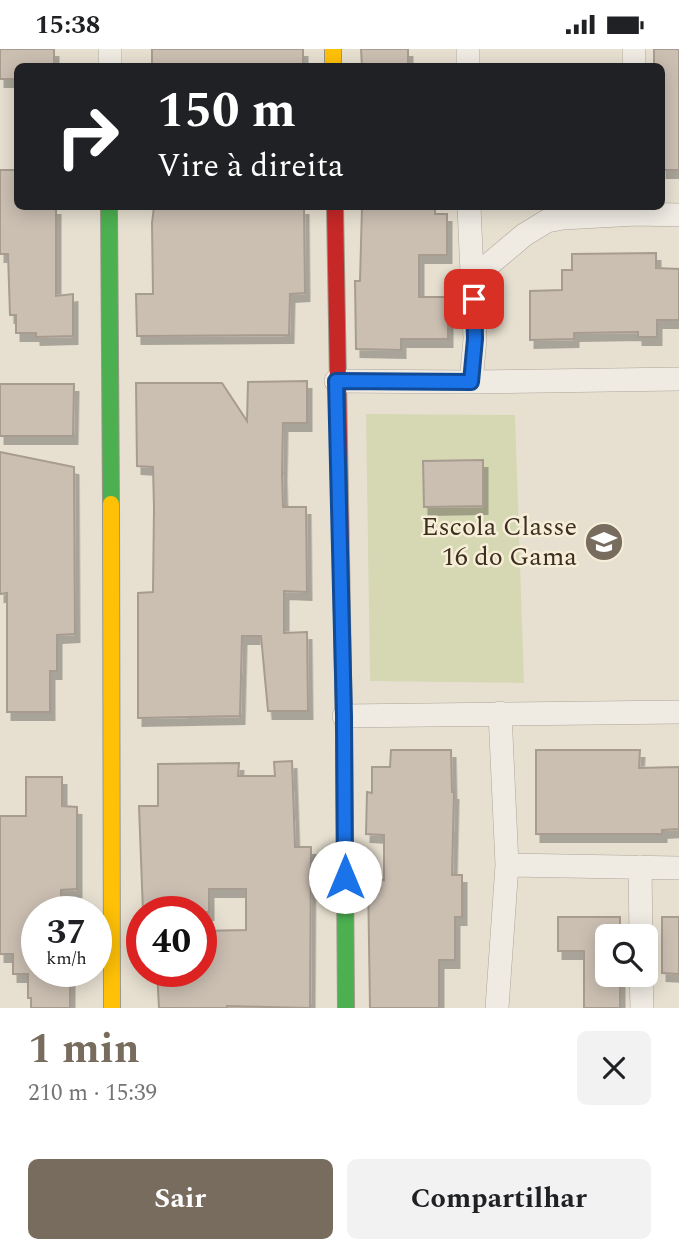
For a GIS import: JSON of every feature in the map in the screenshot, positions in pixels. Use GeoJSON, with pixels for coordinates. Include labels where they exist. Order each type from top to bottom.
{"type":"FeatureCollection","features":[{"type":"Feature","properties":{"kind":"street"},"geometry":{"type":"LineString","coordinates":[[110,210],[112,1008]]}},
{"type":"Feature","properties":{"kind":"street"},"geometry":{"type":"LineString","coordinates":[[335,210],[346,1008]]}},
{"type":"Feature","properties":{"kind":"street"},"geometry":{"type":"LineString","coordinates":[[468,210],[475,339],[471,382]]}},
{"type":"Feature","properties":{"kind":"street"},"geometry":{"type":"LineString","coordinates":[[473,278],[524,235],[547,221],[636,210],[679,215]]}},
{"type":"Feature","properties":{"kind":"street"},"geometry":{"type":"LineString","coordinates":[[336,381],[679,379]]}},
{"type":"Feature","properties":{"kind":"street"},"geometry":{"type":"LineString","coordinates":[[344,716],[679,712]]}},
{"type":"Feature","properties":{"kind":"street"},"geometry":{"type":"LineString","coordinates":[[497,1008],[507,865],[500,713]]}},
{"type":"Feature","properties":{"kind":"street"},"geometry":{"type":"LineString","coordinates":[[507,865],[679,868]]}},
{"type":"Feature","properties":{"kind":"street"},"geometry":{"type":"LineString","coordinates":[[640,867],[641,924]]}},
{"type":"Feature","properties":{"kind":"street"},"geometry":{"type":"LineString","coordinates":[[641,987],[642,1008]]}},
{"type":"Feature","properties":{"kind":"green space"},"geometry":{"type":"Polygon","coordinates":[[[366,414],[515,415],[524,683],[370,681],[366,414]]]}},
{"type":"Feature","properties":{"kind":"building"},"geometry":{"type":"Polygon","coordinates":[[[0,49],[54,49],[54,63],[14,63],[14,79],[0,79],[0,49]]]}},
{"type":"Feature","properties":{"kind":"building"},"geometry":{"type":"Polygon","coordinates":[[[152,49],[303,49],[303,63],[152,63],[152,49]]]}},
{"type":"Feature","properties":{"kind":"building"},"geometry":{"type":"Polygon","coordinates":[[[361,49],[408,49],[408,63],[362,63],[361,49]]]}},
{"type":"Feature","properties":{"kind":"building"},"geometry":{"type":"Polygon","coordinates":[[[654,49],[679,49],[679,170],[665,170],[665,63],[654,63],[654,49]]]}},
{"type":"Feature","properties":{"kind":"building"},"geometry":{"type":"Polygon","coordinates":[[[0,170],[14,170],[14,210],[56,210],[56,296],[73,294],[73,336],[36,337],[36,333],[16,333],[16,315],[10,315],[8,254],[0,254],[0,170]]]}},
{"type":"Feature","properties":{"kind":"building"},"geometry":{"type":"Polygon","coordinates":[[[154,210],[304,210],[305,293],[290,294],[289,335],[137,336],[136,294],[153,294],[154,210]]]}},
{"type":"Feature","properties":{"kind":"building"},"geometry":{"type":"Polygon","coordinates":[[[362,210],[435,210],[435,214],[447,214],[447,255],[419,255],[419,297],[448,297],[448,339],[401,339],[401,350],[356,349],[355,281],[360,281],[362,210]]]}},
{"type":"Feature","properties":{"kind":"building"},"geometry":{"type":"Polygon","coordinates":[[[656,253],[656,268],[679,269],[679,320],[657,320],[657,337],[638,337],[638,332],[574,333],[574,339],[530,340],[530,291],[562,290],[562,270],[572,270],[572,254],[656,253]]]}},
{"type":"Feature","properties":{"kind":"building"},"geometry":{"type":"Polygon","coordinates":[[[307,381],[307,423],[283,423],[282,473],[283,507],[306,507],[307,592],[284,591],[284,633],[307,632],[308,711],[268,711],[261,636],[242,636],[240,716],[138,718],[138,593],[153,592],[154,508],[153,467],[137,466],[136,383],[222,383],[247,421],[248,382],[307,381]]]}},
{"type":"Feature","properties":{"kind":"building"},"geometry":{"type":"Polygon","coordinates":[[[0,384],[74,384],[73,436],[0,436],[0,384]]]}},
{"type":"Feature","properties":{"kind":"building"},"geometry":{"type":"Polygon","coordinates":[[[0,452],[74,467],[75,634],[57,635],[57,671],[50,671],[50,712],[7,712],[7,593],[0,594],[0,452]]]}},
{"type":"Feature","properties":{"kind":"building"},"geometry":{"type":"Polygon","coordinates":[[[483,460],[483,506],[424,507],[423,461],[483,460]]]}},
{"type":"Feature","properties":{"kind":"building"},"geometry":{"type":"Polygon","coordinates":[[[391,750],[451,750],[454,792],[452,875],[462,875],[462,917],[455,917],[455,960],[439,960],[439,1008],[370,1008],[368,877],[384,880],[384,835],[366,834],[367,792],[372,793],[372,767],[390,767],[391,750]]]}},
{"type":"Feature","properties":{"kind":"building"},"geometry":{"type":"Polygon","coordinates":[[[536,750],[640,750],[639,768],[679,767],[679,829],[662,830],[662,834],[536,834],[536,750]]]}},
{"type":"Feature","properties":{"kind":"building"},"geometry":{"type":"Polygon","coordinates":[[[292,761],[295,847],[311,847],[310,1008],[159,1008],[158,987],[217,987],[217,931],[246,930],[246,889],[209,889],[209,896],[142,896],[139,806],[158,806],[158,764],[239,763],[238,776],[275,776],[274,762],[292,761]]]}},
{"type":"Feature","properties":{"kind":"building"},"geometry":{"type":"Polygon","coordinates":[[[26,777],[62,777],[62,806],[77,807],[77,889],[61,890],[61,896],[21,896],[21,974],[13,974],[13,954],[0,954],[0,816],[26,816],[26,777]]]}},
{"type":"Feature","properties":{"kind":"building"},"geometry":{"type":"Polygon","coordinates":[[[558,917],[620,917],[620,924],[595,924],[595,987],[620,987],[620,1008],[584,1008],[584,951],[558,951],[558,917]]]}},
{"type":"Feature","properties":{"kind":"building"},"geometry":{"type":"Polygon","coordinates":[[[662,917],[679,917],[679,974],[662,973],[662,917]]]}},
{"type":"Feature","properties":{"kind":"building"},"geometry":{"type":"Polygon","coordinates":[[[28,987],[70,987],[70,1008],[31,1008],[31,998],[28,998],[28,987]]]}},
{"type":"Feature","properties":{"kind":"traffic: fast"},"geometry":{"type":"LineString","coordinates":[[109,210],[111,504]]}},
{"type":"Feature","properties":{"kind":"traffic: fast"},"geometry":{"type":"LineString","coordinates":[[344,733],[346,1008]]}},
{"type":"Feature","properties":{"kind":"traffic: slow"},"geometry":{"type":"LineString","coordinates":[[333,49],[333,63]]}},
{"type":"Feature","properties":{"kind":"traffic: slow"},"geometry":{"type":"LineString","coordinates":[[111,504],[112,1008]]}},
{"type":"Feature","properties":{"kind":"traffic: jam"},"geometry":{"type":"LineString","coordinates":[[335,210],[344,733]]}},
{"type":"Feature","properties":{"kind":"place","name":"Escola Classe 16 do Gama"},"geometry":{"type":"Point","coordinates":[604,542]}},
{"type":"Feature","properties":{"kind":"route"},"geometry":{"type":"LineString","coordinates":[[345,877],[336,381],[471,382],[475,339],[474,299]]}}]}
